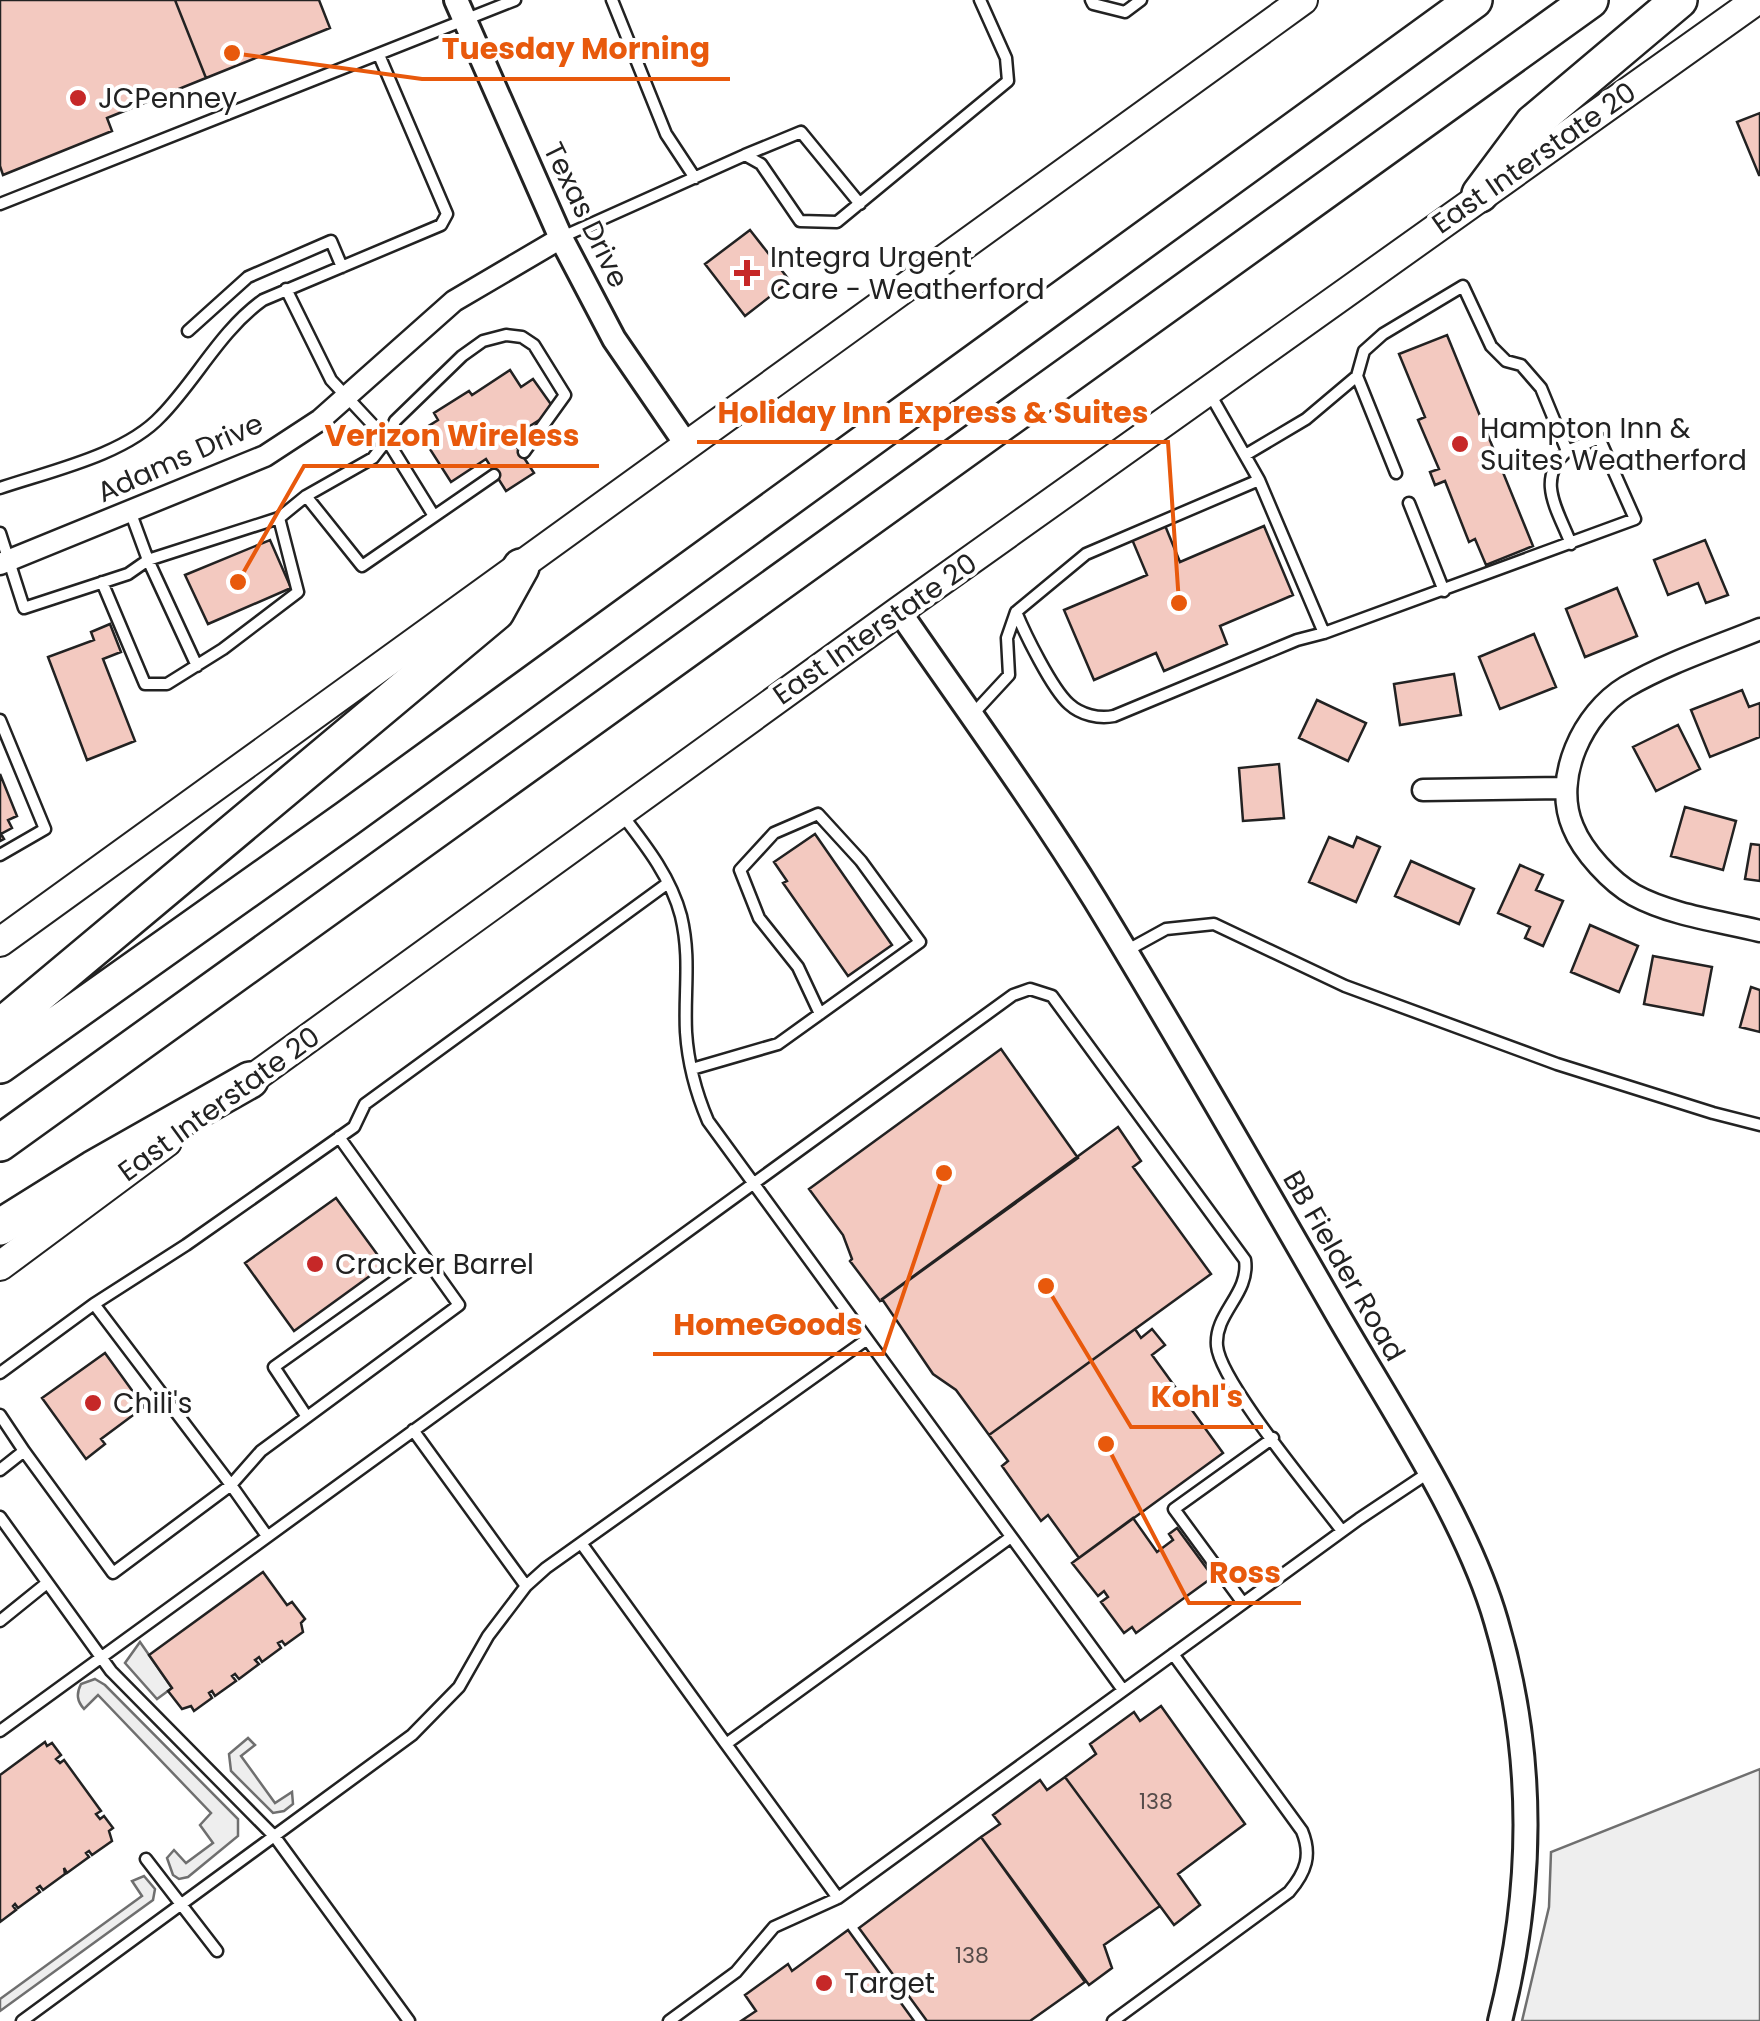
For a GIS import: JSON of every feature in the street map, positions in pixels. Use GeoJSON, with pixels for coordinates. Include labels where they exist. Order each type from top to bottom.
{"type":"FeatureCollection","features":[{"type":"Feature","properties":{"kind":"highway"},"geometry":{"type":"LineString","coordinates":[[0,1065],[364,806],[1474,0]]}},
{"type":"Feature","properties":{"kind":"highway"},"geometry":{"type":"LineString","coordinates":[[0,1143],[1590,0]]}},
{"type":"Feature","properties":{"kind":"highway"},"geometry":{"type":"LineString","coordinates":[[1480,194],[1534,124],[1680,0]]}},
{"type":"Feature","properties":{"kind":"highway"},"geometry":{"type":"LineString","coordinates":[[0,1026],[496,612],[521,567]]}},
{"type":"Feature","properties":{"kind":"highway"},"geometry":{"type":"LineString","coordinates":[[0,1227],[250,1080]]}},
{"type":"Feature","properties":{"kind":"main road"},"geometry":{"type":"LineString","coordinates":[[0,942],[1303,0]]}},
{"type":"Feature","properties":{"kind":"main road","name":"East Interstate 20"},"geometry":{"type":"LineString","coordinates":[[0,1266],[619,812],[1757,0]]}},
{"type":"Feature","properties":{"kind":"street","name":"Texas Drive"},"geometry":{"type":"LineString","coordinates":[[460,10],[561,238],[614,339],[686,444]]}},
{"type":"Feature","properties":{"kind":"street","name":"Adams Drive"},"geometry":{"type":"LineString","coordinates":[[5,562],[264,456],[320,420],[454,301],[561,238]]}},
{"type":"Feature","properties":{"kind":"street","name":"BB Fielder Road"},"geometry":{"type":"LineString","coordinates":[[899,611],[1055,839],[1124,951],[1470,1553],[1496,1617],[1522,1738],[1526,1797],[1526,1861],[1520,1922],[1500,2021]]}},
{"type":"Feature","properties":{"kind":"street"},"geometry":{"type":"LineString","coordinates":[[1760,629],[1624,688],[1597,712],[1574,749],[1566,788],[1572,827],[1600,866],[1633,894],[1672,909],[1760,930]]}},
{"type":"Feature","properties":{"kind":"street"},"geometry":{"type":"LineString","coordinates":[[1423,790],[1566,788]]}},
{"type":"Feature","properties":{"kind":"lane"},"geometry":{"type":"LineString","coordinates":[[0,204],[380,55],[460,10],[515,0]]}},
{"type":"Feature","properties":{"kind":"lane"},"geometry":{"type":"LineString","coordinates":[[612,0],[666,134],[695,178]]}},
{"type":"Feature","properties":{"kind":"lane"},"geometry":{"type":"LineString","coordinates":[[745,155],[761,164],[800,220],[838,222],[1008,82],[1006,58],[980,0]]}},
{"type":"Feature","properties":{"kind":"lane"},"geometry":{"type":"LineString","coordinates":[[1091,0],[1093,4],[1125,12],[1141,0]]}},
{"type":"Feature","properties":{"kind":"lane"},"geometry":{"type":"LineString","coordinates":[[0,488],[136,438],[161,417],[240,317],[286,289],[441,225],[447,214],[380,55]]}},
{"type":"Feature","properties":{"kind":"lane"},"geometry":{"type":"LineString","coordinates":[[561,238],[801,132],[860,204]]}},
{"type":"Feature","properties":{"kind":"lane"},"geometry":{"type":"LineString","coordinates":[[188,331],[248,278],[332,241],[342,267]]}},
{"type":"Feature","properties":{"kind":"lane"},"geometry":{"type":"LineString","coordinates":[[1246,454],[1306,419],[1357,376],[1364,351],[1382,334],[1463,286],[1491,346],[1506,361],[1521,366],[1540,388],[1567,451]]}},
{"type":"Feature","properties":{"kind":"lane"},"geometry":{"type":"LineString","coordinates":[[286,289],[330,380],[387,440],[434,516]]}},
{"type":"Feature","properties":{"kind":"lane"},"geometry":{"type":"LineString","coordinates":[[0,533],[5,562],[24,608],[128,574],[148,560],[279,518],[306,496],[373,458],[387,440],[395,420],[462,356],[483,341],[506,335],[522,337],[534,345],[565,394],[524,452]]}},
{"type":"Feature","properties":{"kind":"lane"},"geometry":{"type":"LineString","coordinates":[[1357,376],[1396,474]]}},
{"type":"Feature","properties":{"kind":"lane"},"geometry":{"type":"LineString","coordinates":[[1209,393],[1259,480],[1324,633]]}},
{"type":"Feature","properties":{"kind":"lane"},"geometry":{"type":"LineString","coordinates":[[1016,612],[1030,643],[1069,705],[1099,719],[1297,640],[1444,591],[1572,544],[1635,519],[1599,438],[1567,451],[1554,463],[1548,478],[1572,544]]}},
{"type":"Feature","properties":{"kind":"lane"},"geometry":{"type":"LineString","coordinates":[[306,496],[362,566],[494,475]]}},
{"type":"Feature","properties":{"kind":"lane"},"geometry":{"type":"LineString","coordinates":[[971,716],[1009,675],[1007,638],[1016,612],[1086,554],[1259,480]]}},
{"type":"Feature","properties":{"kind":"lane"},"geometry":{"type":"LineString","coordinates":[[1409,503],[1444,591]]}},
{"type":"Feature","properties":{"kind":"lane"},"geometry":{"type":"LineString","coordinates":[[130,511],[197,666]]}},
{"type":"Feature","properties":{"kind":"lane"},"geometry":{"type":"LineString","coordinates":[[102,582],[145,684],[167,684],[298,592],[279,518]]}},
{"type":"Feature","properties":{"kind":"lane"},"geometry":{"type":"LineString","coordinates":[[0,720],[45,829],[0,854]]}},
{"type":"Feature","properties":{"kind":"lane"},"geometry":{"type":"LineString","coordinates":[[619,812],[647,847],[680,916],[689,982],[686,1031],[695,1090],[708,1121],[1123,1690]]}},
{"type":"Feature","properties":{"kind":"lane"},"geometry":{"type":"LineString","coordinates":[[692,1068],[778,1044],[820,1014],[920,942],[861,861],[818,814],[774,834],[740,870],[760,918],[798,967],[820,1014]]}},
{"type":"Feature","properties":{"kind":"lane"},"geometry":{"type":"LineString","coordinates":[[0,1373],[94,1304],[186,1245],[354,1127],[365,1104],[668,884]]}},
{"type":"Feature","properties":{"kind":"lane"},"geometry":{"type":"LineString","coordinates":[[1124,951],[1166,929],[1214,924],[1362,993],[1557,1064],[1714,1114],[1760,1124]]}},
{"type":"Feature","properties":{"kind":"lane"},"geometry":{"type":"LineString","coordinates":[[0,1730],[1012,995],[1030,989],[1052,996],[1245,1260],[1244,1285],[1220,1324],[1216,1343],[1219,1357],[1236,1389],[1342,1531]]}},
{"type":"Feature","properties":{"kind":"lane"},"geometry":{"type":"LineString","coordinates":[[0,1415],[112,1573],[232,1485],[261,1451],[459,1305],[339,1137]]}},
{"type":"Feature","properties":{"kind":"lane"},"geometry":{"type":"LineString","coordinates":[[307,1417],[274,1366],[426,1258]]}},
{"type":"Feature","properties":{"kind":"lane"},"geometry":{"type":"LineString","coordinates":[[94,1304],[267,1536]]}},
{"type":"Feature","properties":{"kind":"lane"},"geometry":{"type":"LineString","coordinates":[[22,2021],[395,1750],[459,1687],[488,1636],[526,1586],[866,1340]]}},
{"type":"Feature","properties":{"kind":"lane"},"geometry":{"type":"LineString","coordinates":[[413,1430],[526,1586]]}},
{"type":"Feature","properties":{"kind":"lane"},"geometry":{"type":"LineString","coordinates":[[1244,1603],[1174,1509],[1273,1438]]}},
{"type":"Feature","properties":{"kind":"lane"},"geometry":{"type":"LineString","coordinates":[[0,1470],[24,1450]]}},
{"type":"Feature","properties":{"kind":"lane"},"geometry":{"type":"LineString","coordinates":[[669,2021],[736,1972],[774,1927],[838,1898],[1342,1531],[1428,1474]]}},
{"type":"Feature","properties":{"kind":"lane"},"geometry":{"type":"LineString","coordinates":[[0,1517],[110,1671],[275,1836],[409,2021]]}},
{"type":"Feature","properties":{"kind":"lane"},"geometry":{"type":"LineString","coordinates":[[726,1744],[1010,1537]]}},
{"type":"Feature","properties":{"kind":"lane"},"geometry":{"type":"LineString","coordinates":[[581,1544],[838,1898]]}},
{"type":"Feature","properties":{"kind":"lane"},"geometry":{"type":"LineString","coordinates":[[0,1620],[48,1583]]}},
{"type":"Feature","properties":{"kind":"lane"},"geometry":{"type":"LineString","coordinates":[[1112,2021],[1289,1892],[1302,1876],[1307,1860],[1308,1844],[1302,1830],[1173,1654]]}},
{"type":"Feature","properties":{"kind":"lane"},"geometry":{"type":"LineString","coordinates":[[146,1859],[217,1952]]}},
{"type":"Feature","properties":{"kind":"shaded area"},"geometry":{"type":"Polygon","coordinates":[[[140,1642],[172,1688],[157,1699],[125,1663],[140,1642]]]}},
{"type":"Feature","properties":{"kind":"shaded area"},"geometry":{"type":"Polygon","coordinates":[[[95,1679],[238,1819],[238,1836],[188,1877],[179,1879],[173,1875],[167,1858],[174,1850],[186,1863],[213,1843],[200,1825],[211,1813],[98,1695],[84,1709],[78,1697],[79,1688],[95,1679]]]}},
{"type":"Feature","properties":{"kind":"shaded area"},"geometry":{"type":"Polygon","coordinates":[[[248,1738],[255,1745],[241,1756],[275,1803],[292,1792],[293,1804],[284,1811],[273,1813],[231,1771],[229,1754],[248,1738]]]}},
{"type":"Feature","properties":{"kind":"shaded area"},"geometry":{"type":"Polygon","coordinates":[[[1760,1769],[1760,2021],[1522,2021],[1549,1907],[1551,1852],[1760,1769]]]}},
{"type":"Feature","properties":{"kind":"shaded area"},"geometry":{"type":"Polygon","coordinates":[[[144,1876],[155,1889],[153,1900],[0,2011],[0,1999],[142,1896],[132,1881],[144,1876]]]}},
{"type":"Feature","properties":{"kind":"building","name":"JCPenney"},"geometry":{"type":"Polygon","coordinates":[[[0,0],[175,0],[206,78],[107,118],[112,131],[3,175],[0,0]]]}},
{"type":"Feature","properties":{"kind":"building"},"geometry":{"type":"Polygon","coordinates":[[[175,0],[319,0],[330,28],[206,78],[175,0]]]}},
{"type":"Feature","properties":{"kind":"building"},"geometry":{"type":"Polygon","coordinates":[[[1760,113],[1760,175],[1759,175],[1737,122],[1760,113]]]}},
{"type":"Feature","properties":{"kind":"building","name":"Integra Urgent Care - Weatherford"},"geometry":{"type":"Polygon","coordinates":[[[750,230],[790,281],[745,316],[705,264],[750,230]]]}},
{"type":"Feature","properties":{"kind":"building","name":"Hampton Inn & Suites Weatherford"},"geometry":{"type":"Polygon","coordinates":[[[1447,335],[1533,546],[1486,565],[1475,539],[1469,542],[1445,481],[1435,485],[1430,472],[1439,469],[1418,420],[1425,417],[1399,354],[1447,335]]]}},
{"type":"Feature","properties":{"kind":"building"},"geometry":{"type":"Polygon","coordinates":[[[510,370],[521,387],[533,379],[555,410],[511,438],[534,473],[506,491],[486,459],[451,482],[419,432],[438,420],[434,413],[469,391],[472,395],[510,370]]]}},
{"type":"Feature","properties":{"kind":"building"},"geometry":{"type":"Polygon","coordinates":[[[1164,523],[1180,562],[1264,526],[1293,595],[1220,626],[1227,644],[1164,671],[1156,653],[1094,680],[1064,610],[1147,575],[1131,537],[1164,523]]]}},
{"type":"Feature","properties":{"kind":"building"},"geometry":{"type":"Polygon","coordinates":[[[270,540],[291,588],[208,624],[185,575],[270,540]]]}},
{"type":"Feature","properties":{"kind":"building"},"geometry":{"type":"Polygon","coordinates":[[[1705,540],[1728,595],[1706,603],[1698,583],[1668,595],[1654,560],[1705,540]]]}},
{"type":"Feature","properties":{"kind":"building"},"geometry":{"type":"Polygon","coordinates":[[[1617,588],[1637,636],[1585,657],[1566,609],[1617,588]]]}},
{"type":"Feature","properties":{"kind":"building"},"geometry":{"type":"Polygon","coordinates":[[[110,624],[121,652],[103,659],[135,741],[87,760],[48,657],[94,640],[91,632],[110,624]]]}},
{"type":"Feature","properties":{"kind":"building"},"geometry":{"type":"Polygon","coordinates":[[[1534,634],[1556,687],[1500,709],[1479,657],[1534,634]]]}},
{"type":"Feature","properties":{"kind":"building"},"geometry":{"type":"Polygon","coordinates":[[[1454,674],[1461,715],[1400,725],[1394,684],[1454,674]]]}},
{"type":"Feature","properties":{"kind":"building"},"geometry":{"type":"Polygon","coordinates":[[[1742,690],[1749,707],[1760,703],[1760,737],[1710,757],[1691,710],[1742,690]]]}},
{"type":"Feature","properties":{"kind":"building"},"geometry":{"type":"Polygon","coordinates":[[[1317,700],[1366,723],[1348,761],[1299,738],[1317,700]]]}},
{"type":"Feature","properties":{"kind":"building"},"geometry":{"type":"Polygon","coordinates":[[[1678,725],[1700,769],[1656,791],[1633,747],[1678,725]]]}},
{"type":"Feature","properties":{"kind":"building"},"geometry":{"type":"Polygon","coordinates":[[[1279,764],[1284,818],[1243,821],[1239,768],[1279,764]]]}},
{"type":"Feature","properties":{"kind":"building"},"geometry":{"type":"Polygon","coordinates":[[[0,774],[17,816],[8,820],[12,828],[1,834],[4,839],[0,841],[0,774]]]}},
{"type":"Feature","properties":{"kind":"building"},"geometry":{"type":"Polygon","coordinates":[[[1685,807],[1736,821],[1723,870],[1671,856],[1685,807]]]}},
{"type":"Feature","properties":{"kind":"building"},"geometry":{"type":"Polygon","coordinates":[[[815,834],[892,945],[848,976],[783,883],[787,881],[774,862],[815,834]]]}},
{"type":"Feature","properties":{"kind":"building"},"geometry":{"type":"Polygon","coordinates":[[[1329,837],[1353,847],[1357,837],[1380,847],[1356,902],[1309,882],[1329,837]]]}},
{"type":"Feature","properties":{"kind":"building"},"geometry":{"type":"Polygon","coordinates":[[[1751,844],[1760,845],[1760,881],[1745,879],[1751,844]]]}},
{"type":"Feature","properties":{"kind":"building"},"geometry":{"type":"Polygon","coordinates":[[[1411,861],[1474,889],[1459,924],[1395,896],[1411,861]]]}},
{"type":"Feature","properties":{"kind":"building"},"geometry":{"type":"Polygon","coordinates":[[[1520,865],[1543,875],[1536,890],[1563,901],[1543,946],[1525,938],[1530,927],[1498,913],[1520,865]]]}},
{"type":"Feature","properties":{"kind":"building"},"geometry":{"type":"Polygon","coordinates":[[[1590,925],[1638,946],[1619,992],[1571,972],[1590,925]]]}},
{"type":"Feature","properties":{"kind":"building"},"geometry":{"type":"Polygon","coordinates":[[[1653,956],[1712,967],[1703,1015],[1644,1004],[1653,956]]]}},
{"type":"Feature","properties":{"kind":"building"},"geometry":{"type":"Polygon","coordinates":[[[1751,987],[1760,990],[1760,1032],[1740,1027],[1751,987]]]}},
{"type":"Feature","properties":{"kind":"building"},"geometry":{"type":"Polygon","coordinates":[[[1001,1049],[1078,1158],[880,1301],[850,1261],[843,1235],[809,1189],[1001,1049]]]}},
{"type":"Feature","properties":{"kind":"building"},"geometry":{"type":"Polygon","coordinates":[[[1118,1127],[1141,1161],[1133,1167],[1211,1274],[989,1435],[956,1390],[933,1374],[882,1299],[1118,1127]]]}},
{"type":"Feature","properties":{"kind":"building","name":"Cracker Barrel"},"geometry":{"type":"Polygon","coordinates":[[[336,1198],[385,1265],[294,1331],[245,1263],[336,1198]]]}},
{"type":"Feature","properties":{"kind":"building"},"geometry":{"type":"Polygon","coordinates":[[[1135,1329],[1141,1338],[1152,1329],[1165,1345],[1152,1355],[1223,1453],[1079,1558],[1048,1515],[1041,1521],[1002,1466],[1008,1461],[989,1435],[1135,1329]]]}},
{"type":"Feature","properties":{"kind":"building","name":"Chili's"},"geometry":{"type":"Polygon","coordinates":[[[105,1353],[144,1407],[101,1439],[105,1444],[86,1459],[42,1398],[105,1353]]]}},
{"type":"Feature","properties":{"kind":"building"},"geometry":{"type":"Polygon","coordinates":[[[1133,1518],[1157,1552],[1173,1540],[1169,1534],[1177,1528],[1213,1577],[1136,1633],[1132,1627],[1124,1633],[1101,1602],[1108,1597],[1104,1591],[1098,1596],[1072,1563],[1133,1518]]]}},
{"type":"Feature","properties":{"kind":"building"},"geometry":{"type":"Polygon","coordinates":[[[263,1572],[287,1605],[292,1602],[305,1619],[301,1623],[303,1632],[285,1645],[282,1641],[278,1643],[281,1648],[262,1662],[259,1657],[255,1660],[259,1664],[239,1679],[235,1674],[232,1676],[236,1681],[215,1696],[212,1691],[209,1693],[212,1698],[194,1711],[191,1706],[182,1709],[149,1655],[263,1572]]]}},
{"type":"Feature","properties":{"kind":"building"},"geometry":{"type":"Polygon","coordinates":[[[1161,1706],[1245,1824],[1178,1874],[1200,1905],[1174,1925],[1065,1777],[1096,1754],[1090,1744],[1134,1712],[1140,1721],[1161,1706]]]}},
{"type":"Feature","properties":{"kind":"building"},"geometry":{"type":"Polygon","coordinates":[[[45,1742],[47,1746],[52,1743],[61,1755],[56,1759],[60,1763],[64,1760],[101,1811],[96,1814],[100,1819],[104,1816],[113,1828],[109,1831],[112,1841],[92,1855],[86,1853],[89,1857],[67,1873],[64,1868],[65,1874],[43,1890],[37,1888],[40,1892],[18,1908],[15,1904],[16,1910],[0,1922],[0,1775],[45,1742]]]}},
{"type":"Feature","properties":{"kind":"building"},"geometry":{"type":"Polygon","coordinates":[[[1065,1777],[1160,1906],[1104,1945],[1112,1968],[1089,1985],[981,1837],[1000,1824],[993,1815],[1040,1780],[1047,1790],[1065,1777]]]}},
{"type":"Feature","properties":{"kind":"building"},"geometry":{"type":"Polygon","coordinates":[[[981,1837],[1085,1982],[1030,2021],[927,2021],[859,1928],[981,1837]]]}},
{"type":"Feature","properties":{"kind":"building","name":"Target"},"geometry":{"type":"Polygon","coordinates":[[[848,1930],[914,2021],[741,2021],[756,2011],[745,1995],[788,1964],[792,1971],[848,1930]]]}},
{"type":"Feature","properties":{"kind":"place","name":"Tuesday Morning"},"geometry":{"type":"Point","coordinates":[232,53]}},
{"type":"Feature","properties":{"kind":"place","name":"JCPenney"},"geometry":{"type":"Point","coordinates":[78,98]}},
{"type":"Feature","properties":{"kind":"place","name":"Integra Urgent Care - Weatherford"},"geometry":{"type":"Point","coordinates":[747,273]}},
{"type":"Feature","properties":{"kind":"place","name":"Hampton Inn & Suites Weatherford"},"geometry":{"type":"Point","coordinates":[1460,444]}},
{"type":"Feature","properties":{"kind":"place","name":"Verizon Wireless"},"geometry":{"type":"Point","coordinates":[238,582]}},
{"type":"Feature","properties":{"kind":"place","name":"Holiday Inn Express & Suites"},"geometry":{"type":"Point","coordinates":[1179,603]}},
{"type":"Feature","properties":{"kind":"place","name":"HomeGoods"},"geometry":{"type":"Point","coordinates":[944,1173]}},
{"type":"Feature","properties":{"kind":"place","name":"Cracker Barrel"},"geometry":{"type":"Point","coordinates":[315,1264]}},
{"type":"Feature","properties":{"kind":"place","name":"Kohl's"},"geometry":{"type":"Point","coordinates":[1046,1286]}},
{"type":"Feature","properties":{"kind":"place","name":"Chili's"},"geometry":{"type":"Point","coordinates":[93,1403]}},
{"type":"Feature","properties":{"kind":"place","name":"Ross"},"geometry":{"type":"Point","coordinates":[1106,1444]}},
{"type":"Feature","properties":{"kind":"place","name":"Target"},"geometry":{"type":"Point","coordinates":[824,1983]}}]}
